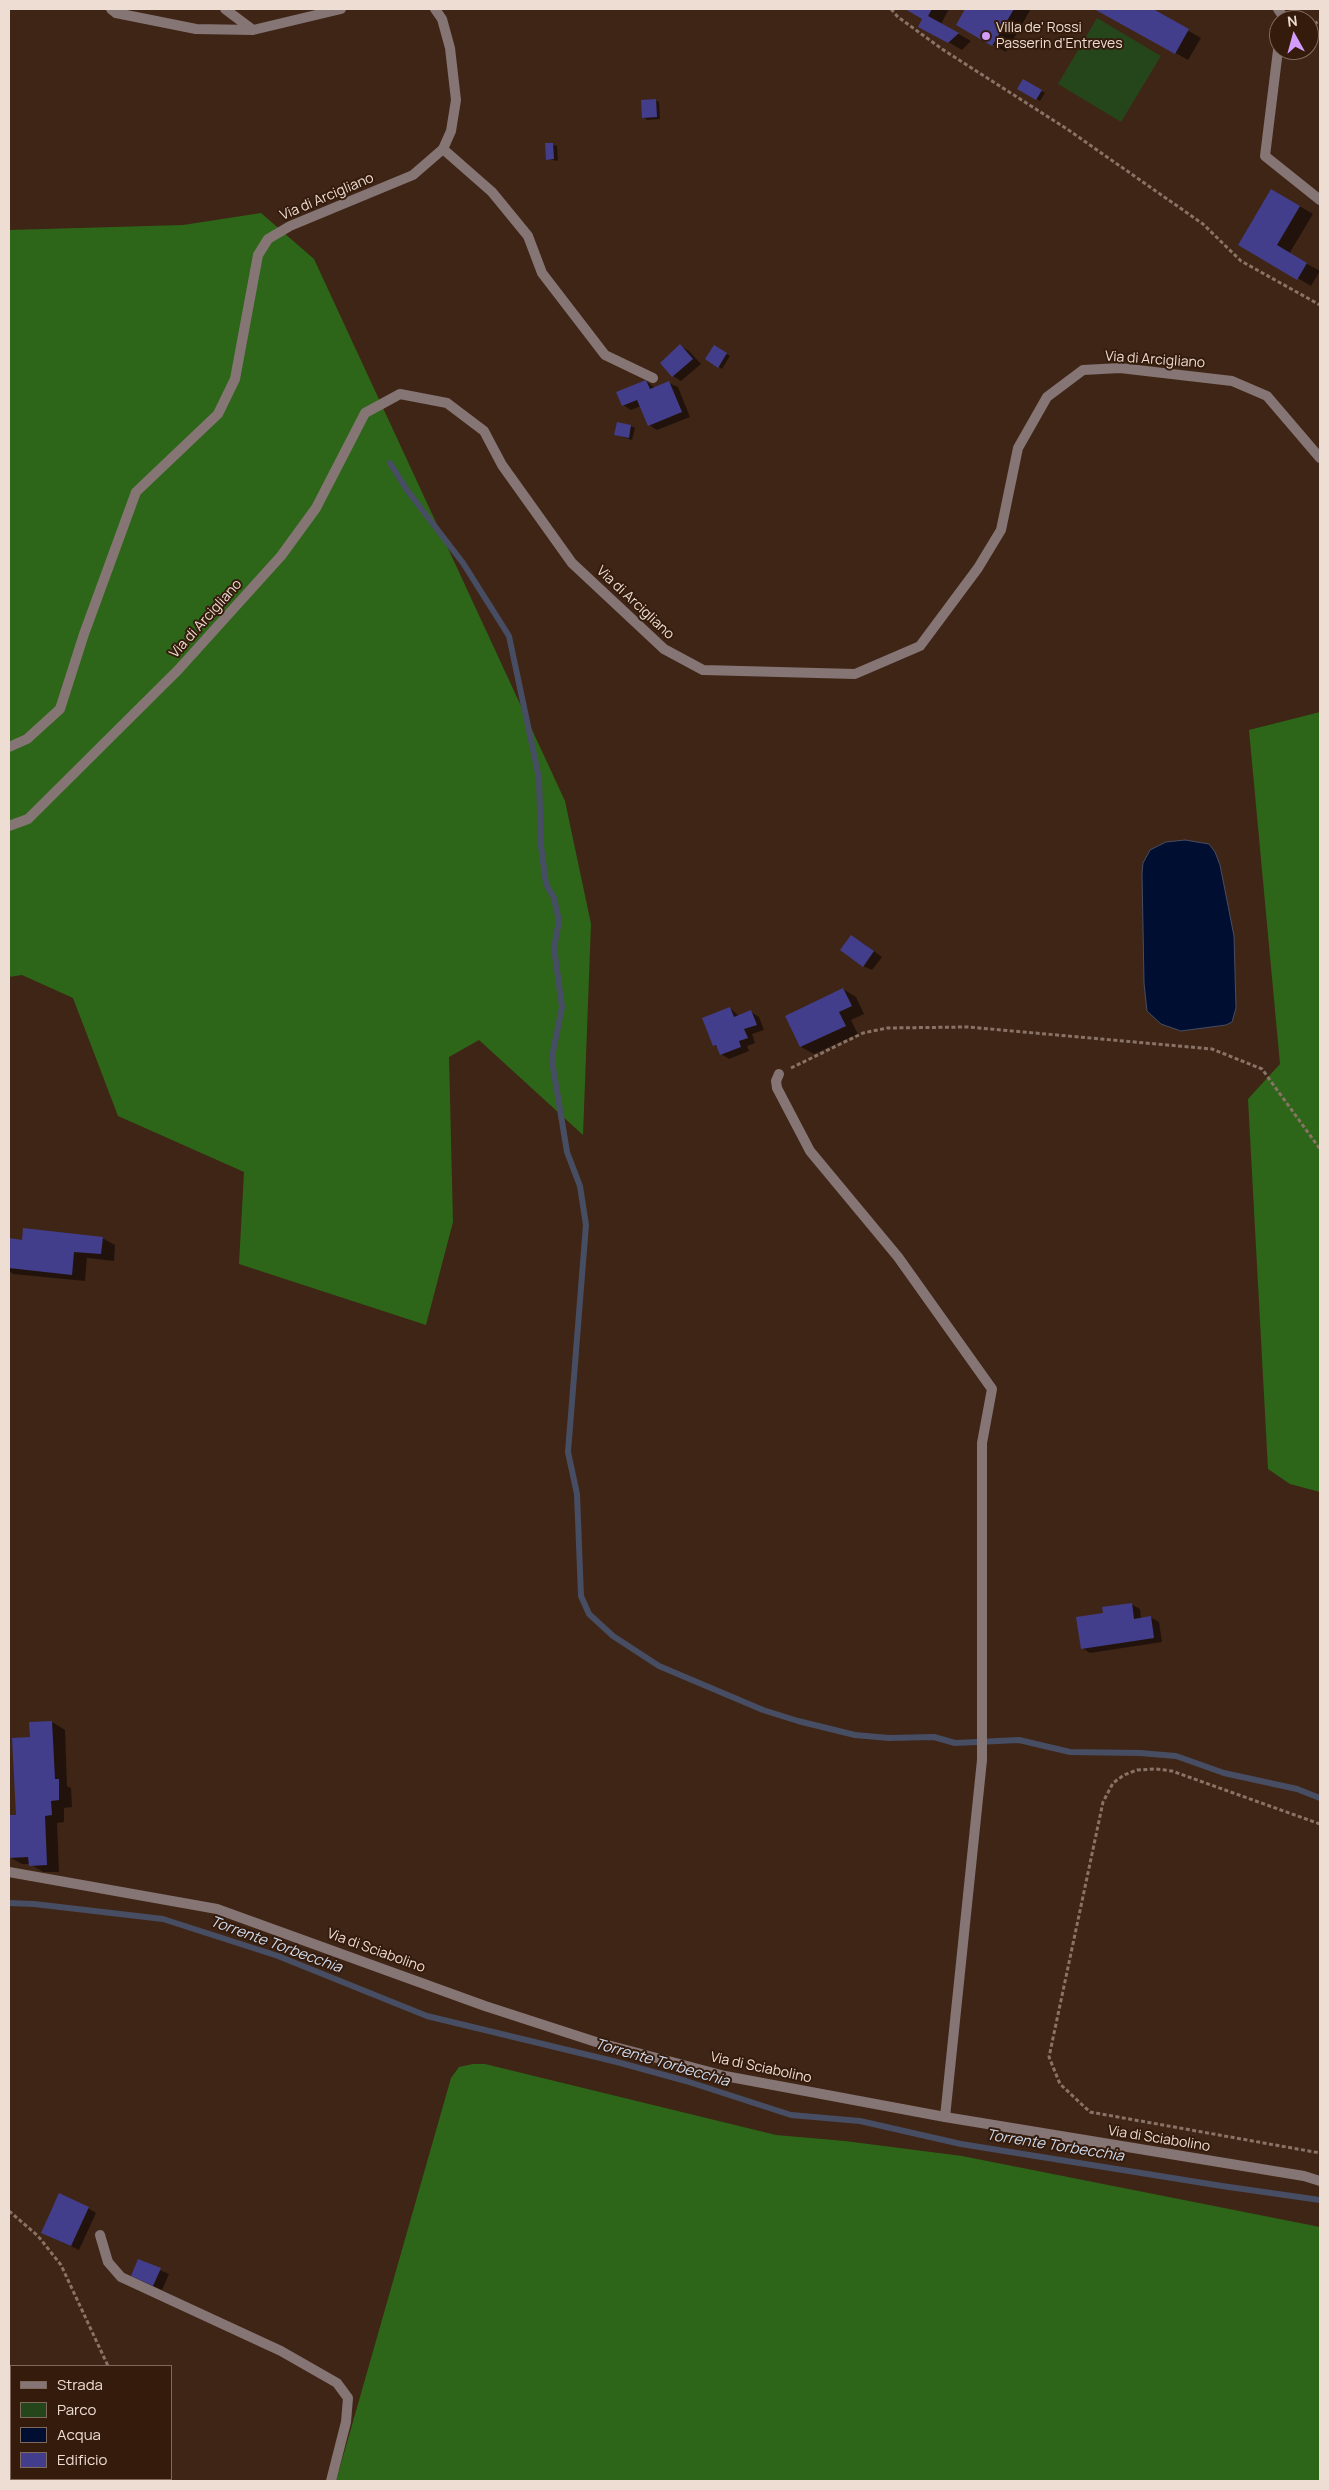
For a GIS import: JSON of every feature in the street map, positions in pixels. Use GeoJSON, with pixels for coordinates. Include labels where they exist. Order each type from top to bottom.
{"type":"FeatureCollection","features":[{"type":"Feature","properties":{"kind":"street"},"geometry":{"type":"LineString","coordinates":[[112,9],[116,13],[196,29],[253,30],[342,9]]}},
{"type":"Feature","properties":{"kind":"street"},"geometry":{"type":"LineString","coordinates":[[225,9],[253,30]]}},
{"type":"Feature","properties":{"kind":"street","name":"Via di Arcigliano"},"geometry":{"type":"LineString","coordinates":[[9,747],[27,739],[60,708],[84,634],[136,492],[218,414],[235,379],[258,255],[268,239],[290,226],[413,175],[443,149],[451,131],[456,100],[450,48],[442,19],[436,9]]}},
{"type":"Feature","properties":{"kind":"street"},"geometry":{"type":"LineString","coordinates":[[1277,60],[1265,156],[1320,200]]}},
{"type":"Feature","properties":{"kind":"street"},"geometry":{"type":"LineString","coordinates":[[443,149],[492,192],[528,236],[542,273],[605,355],[653,378]]}},
{"type":"Feature","properties":{"kind":"street","name":"Via di Arcigliano"},"geometry":{"type":"LineString","coordinates":[[9,826],[28,819],[178,670],[280,556],[316,508],[364,412],[400,394],[447,403],[484,431],[502,465],[572,563],[664,649],[703,670],[855,674],[920,646],[978,568],[1002,530],[1018,448],[1047,397],[1083,370],[1120,368],[1232,381],[1267,396],[1320,458]]}},
{"type":"Feature","properties":{"kind":"street"},"geometry":{"type":"LineString","coordinates":[[779,1074],[776,1081],[777,1088],[810,1152],[898,1257],[992,1389],[982,1443],[982,1760],[944,2117]]}},
{"type":"Feature","properties":{"kind":"street","name":"Via di Sciabolino"},"geometry":{"type":"LineString","coordinates":[[9,1872],[217,1909],[485,2006],[596,2042],[725,2076],[944,2117],[1304,2176],[1320,2181]]}},
{"type":"Feature","properties":{"kind":"street"},"geometry":{"type":"LineString","coordinates":[[100,2235],[108,2262],[121,2277],[281,2351],[338,2383],[348,2398],[346,2422],[331,2481]]}},
{"type":"Feature","properties":{"kind":"path"},"geometry":{"type":"LineString","coordinates":[[891,9],[942,49],[1066,129],[1203,224],[1241,261],[1320,305]]}},
{"type":"Feature","properties":{"kind":"path"},"geometry":{"type":"LineString","coordinates":[[779,1074],[863,1033],[886,1028],[968,1027],[1212,1049],[1262,1069],[1320,1150]]}},
{"type":"Feature","properties":{"kind":"path"},"geometry":{"type":"LineString","coordinates":[[1320,1824],[1172,1771],[1156,1769],[1137,1770],[1124,1775],[1112,1783],[1103,1802],[1049,2057],[1060,2084],[1090,2112],[1320,2153]]}},
{"type":"Feature","properties":{"kind":"path"},"geometry":{"type":"LineString","coordinates":[[9,2212],[38,2236],[61,2265],[108,2365]]}},
{"type":"Feature","properties":{"kind":"green space"},"geometry":{"type":"Polygon","coordinates":[[[1097,18],[1161,56],[1121,122],[1058,84],[1097,18]]]}},
{"type":"Feature","properties":{"kind":"green space"},"geometry":{"type":"Polygon","coordinates":[[[261,213],[314,259],[565,801],[591,924],[583,1135],[479,1040],[449,1057],[453,1222],[426,1325],[239,1264],[244,1172],[118,1116],[73,998],[22,975],[9,977],[9,230],[183,225],[261,213]]]}},
{"type":"Feature","properties":{"kind":"green space"},"geometry":{"type":"Polygon","coordinates":[[[1320,712],[1320,1492],[1290,1484],[1268,1469],[1248,1099],[1280,1064],[1249,730],[1320,712]]]}},
{"type":"Feature","properties":{"kind":"green space"},"geometry":{"type":"Polygon","coordinates":[[[485,2064],[776,2135],[845,2141],[962,2156],[1320,2227],[1320,2481],[336,2481],[451,2078],[459,2067],[485,2064]]]}},
{"type":"Feature","properties":{"kind":"water"},"geometry":{"type":"Polygon","coordinates":[[[1185,840],[1209,844],[1215,852],[1220,865],[1234,936],[1236,1008],[1232,1022],[1226,1025],[1181,1031],[1161,1024],[1147,1011],[1144,983],[1142,873],[1143,863],[1150,850],[1166,842],[1185,840]]]}},
{"type":"Feature","properties":{"kind":"building"},"geometry":{"type":"Polygon","coordinates":[[[905,9],[932,9],[928,16],[959,33],[948,43],[918,27],[922,19],[905,9]]]}},
{"type":"Feature","properties":{"kind":"building","name":"Villa de' Rossi Passerin d'Entreves"},"geometry":{"type":"Polygon","coordinates":[[[965,9],[1014,9],[992,46],[956,25],[965,9]]]}},
{"type":"Feature","properties":{"kind":"building"},"geometry":{"type":"Polygon","coordinates":[[[1094,9],[1153,9],[1189,29],[1175,54],[1094,9]]]}},
{"type":"Feature","properties":{"kind":"building"},"geometry":{"type":"Polygon","coordinates":[[[1023,79],[1042,90],[1036,100],[1017,89],[1023,79]]]}},
{"type":"Feature","properties":{"kind":"building"},"geometry":{"type":"Polygon","coordinates":[[[656,99],[657,117],[642,118],[641,100],[656,99]]]}},
{"type":"Feature","properties":{"kind":"building"},"geometry":{"type":"Polygon","coordinates":[[[545,143],[553,143],[554,159],[546,160],[545,143]]]}},
{"type":"Feature","properties":{"kind":"building"},"geometry":{"type":"Polygon","coordinates":[[[1271,189],[1300,206],[1277,245],[1307,263],[1297,280],[1238,245],[1271,189]]]}},
{"type":"Feature","properties":{"kind":"building"},"geometry":{"type":"Polygon","coordinates":[[[680,344],[693,359],[672,377],[660,363],[680,344]]]}},
{"type":"Feature","properties":{"kind":"building"},"geometry":{"type":"Polygon","coordinates":[[[714,345],[727,353],[718,368],[705,359],[714,345]]]}},
{"type":"Feature","properties":{"kind":"building"},"geometry":{"type":"Polygon","coordinates":[[[646,380],[650,389],[669,381],[682,412],[648,426],[637,400],[622,406],[616,392],[646,380]]]}},
{"type":"Feature","properties":{"kind":"building"},"geometry":{"type":"Polygon","coordinates":[[[617,422],[631,425],[629,438],[614,435],[617,422]]]}},
{"type":"Feature","properties":{"kind":"building"},"geometry":{"type":"Polygon","coordinates":[[[851,935],[874,951],[863,967],[840,950],[851,935]]]}},
{"type":"Feature","properties":{"kind":"building"},"geometry":{"type":"Polygon","coordinates":[[[843,988],[852,1006],[839,1012],[846,1026],[800,1047],[785,1016],[843,988]]]}},
{"type":"Feature","properties":{"kind":"building"},"geometry":{"type":"Polygon","coordinates":[[[730,1007],[734,1017],[751,1010],[757,1025],[744,1029],[748,1038],[739,1041],[741,1047],[720,1055],[716,1045],[713,1046],[702,1018],[730,1007]]]}},
{"type":"Feature","properties":{"kind":"building"},"geometry":{"type":"Polygon","coordinates":[[[23,1228],[103,1237],[101,1254],[74,1252],[72,1275],[9,1268],[9,1238],[22,1240],[23,1228]]]}},
{"type":"Feature","properties":{"kind":"building"},"geometry":{"type":"Polygon","coordinates":[[[1132,1603],[1134,1619],[1151,1616],[1154,1638],[1081,1649],[1076,1617],[1103,1613],[1102,1607],[1132,1603]]]}},
{"type":"Feature","properties":{"kind":"building"},"geometry":{"type":"Polygon","coordinates":[[[52,1721],[55,1779],[59,1779],[59,1800],[51,1801],[52,1815],[45,1816],[47,1865],[29,1866],[28,1857],[9,1858],[9,1815],[16,1815],[12,1738],[30,1737],[29,1722],[52,1721]]]}},
{"type":"Feature","properties":{"kind":"building"},"geometry":{"type":"Polygon","coordinates":[[[59,2193],[89,2207],[71,2246],[41,2233],[59,2193]]]}},
{"type":"Feature","properties":{"kind":"building"},"geometry":{"type":"Polygon","coordinates":[[[138,2259],[161,2268],[153,2286],[131,2276],[138,2259]]]}},
{"type":"Feature","properties":{"kind":"waterway"},"geometry":{"type":"LineString","coordinates":[[390,463],[407,490],[463,563],[509,636],[539,778],[541,846],[546,884],[554,898],[559,921],[554,948],[562,1007],[553,1052],[553,1067],[567,1152],[580,1186],[586,1225],[568,1452],[577,1494],[581,1596],[589,1614],[613,1636],[659,1666],[763,1710],[798,1721],[855,1735],[889,1738],[934,1737],[955,1743],[1019,1740],[1070,1752],[1140,1753],[1176,1756],[1224,1773],[1297,1789],[1320,1798]]}},
{"type":"Feature","properties":{"kind":"waterway","name":"Torrente Torbecchia"},"geometry":{"type":"LineString","coordinates":[[9,1903],[34,1904],[163,1919],[278,1956],[427,2016],[617,2062],[686,2081],[791,2115],[860,2121],[961,2144],[1320,2200]]}},
{"type":"Feature","properties":{"kind":"place","name":"Villa de' Rossi Passerin d'Entreves"},"geometry":{"type":"Point","coordinates":[986,36]}}]}
